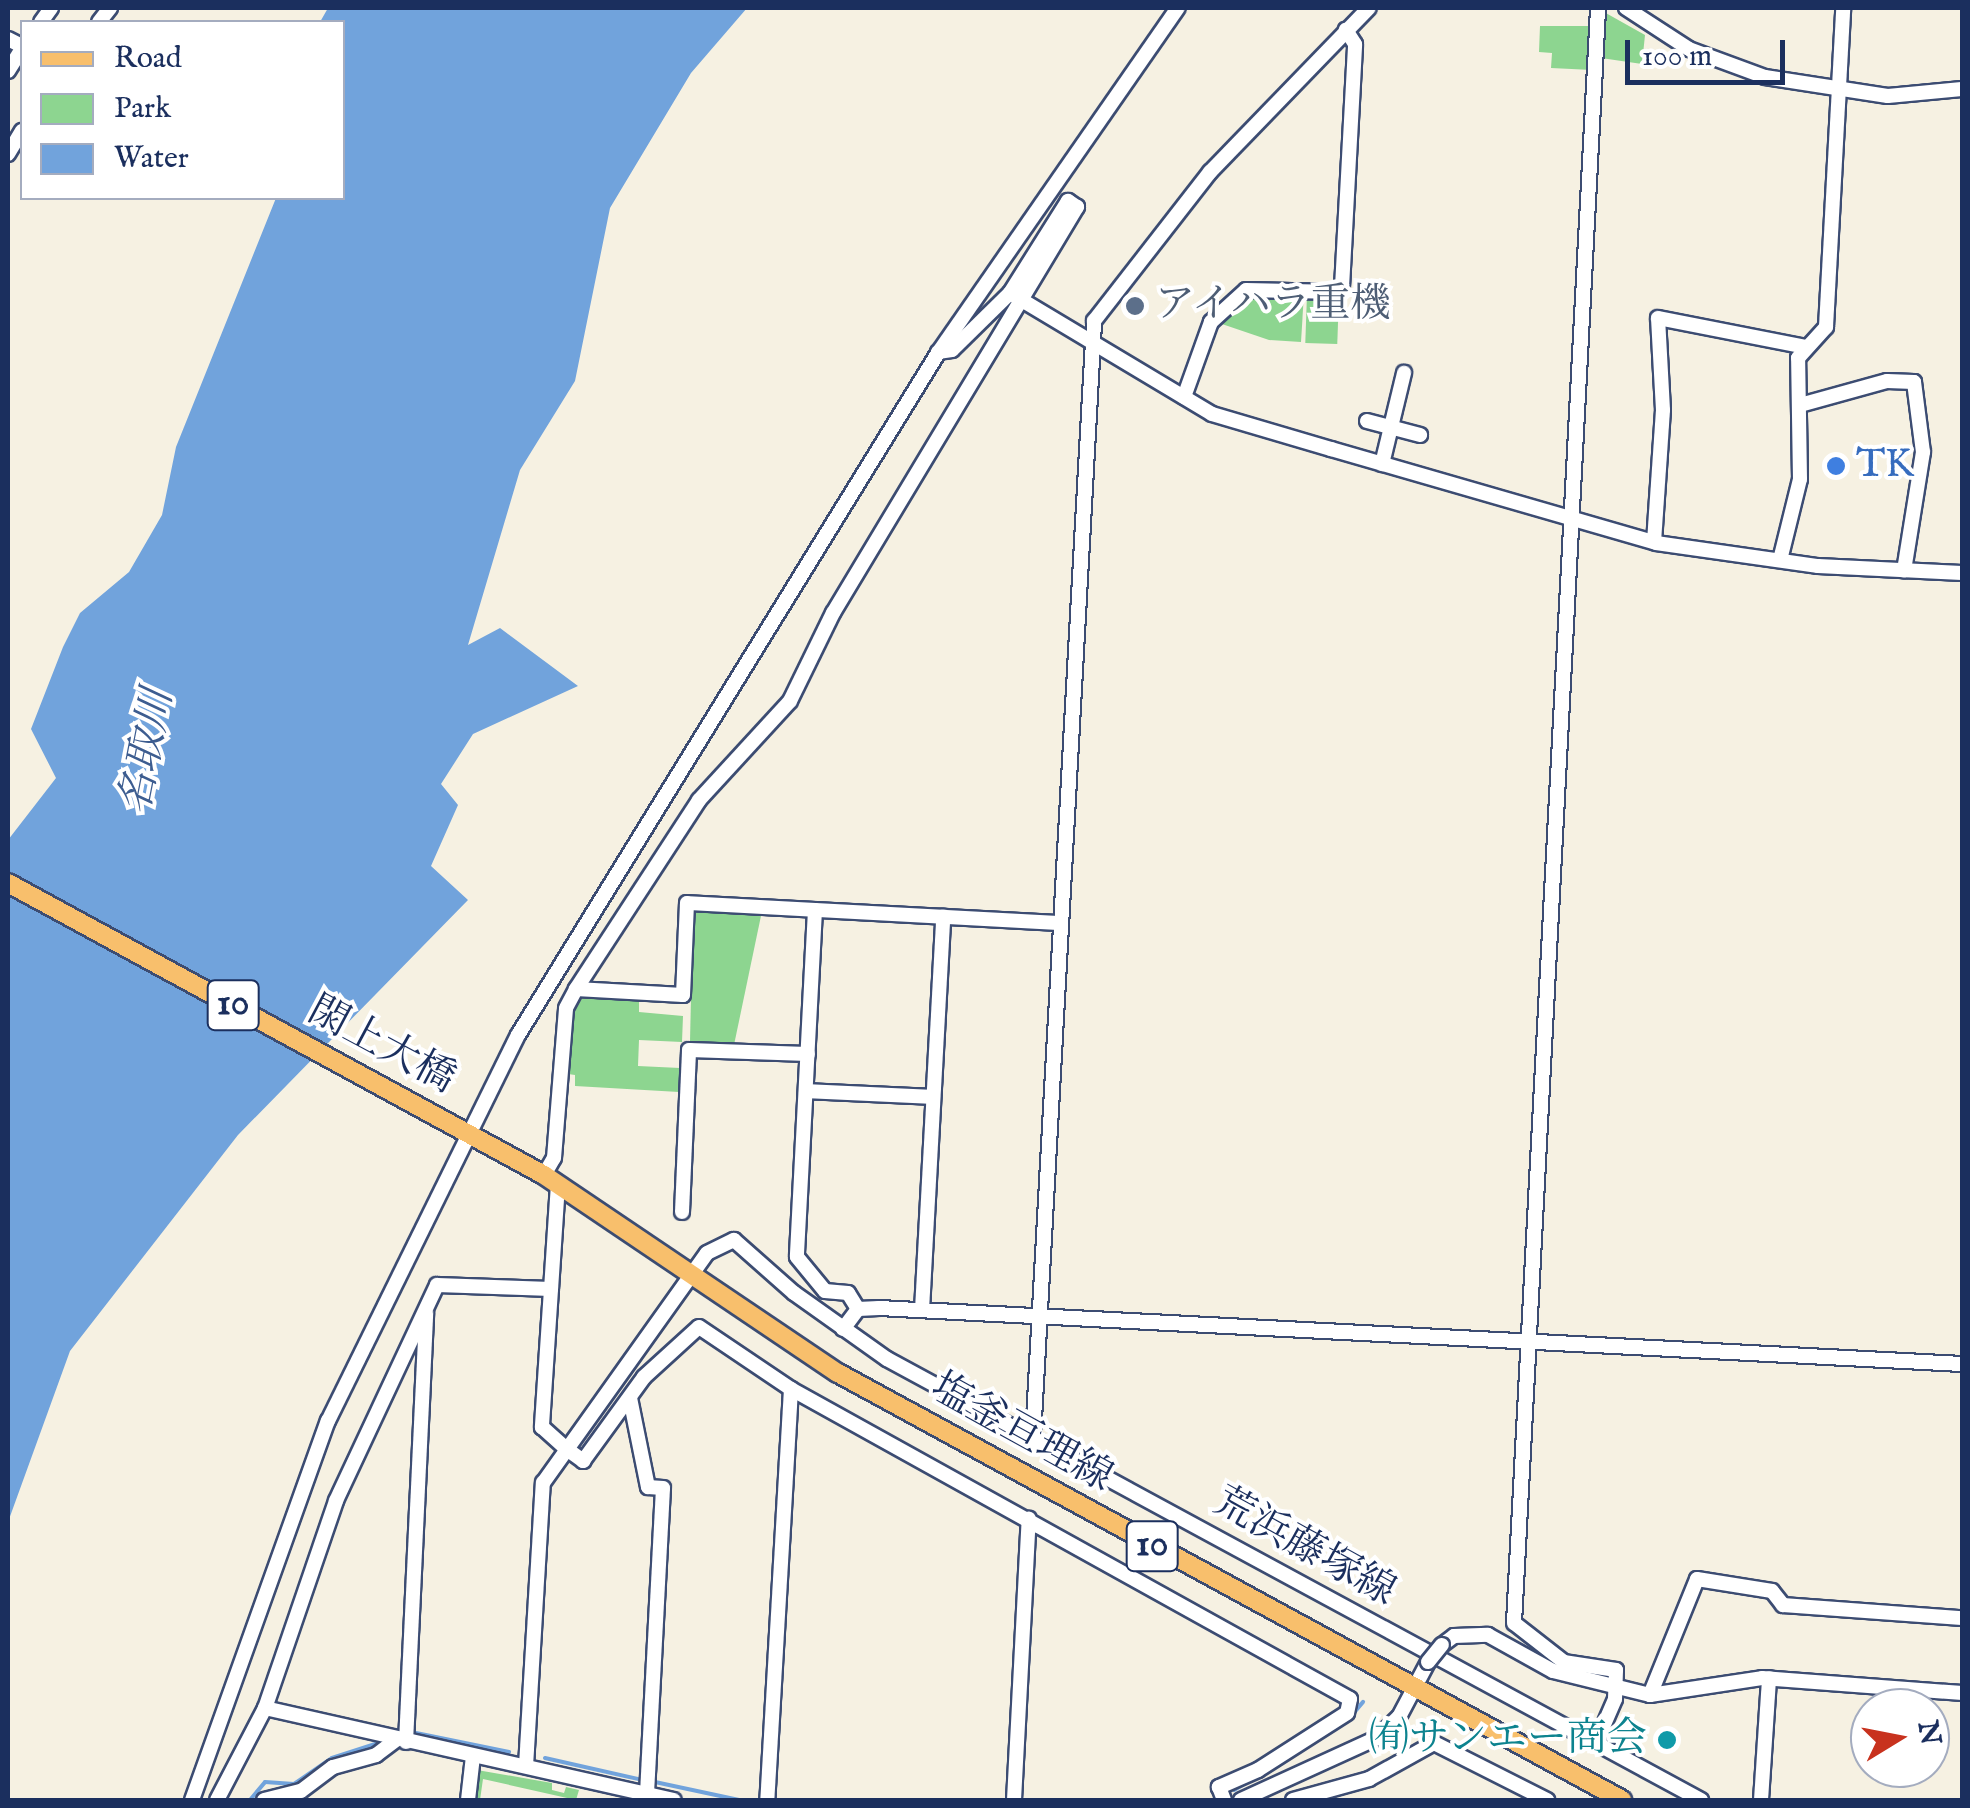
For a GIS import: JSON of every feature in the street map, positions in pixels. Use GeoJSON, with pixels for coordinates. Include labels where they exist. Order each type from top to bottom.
{"type":"FeatureCollection","features":[{"type":"Feature","properties":{"kind":"main road","name":"閖上大橋"},"geometry":{"type":"LineString","coordinates":[[8,883],[463,1129]]}},
{"type":"Feature","properties":{"kind":"main road","name":"塩釜亘理線"},"geometry":{"type":"LineString","coordinates":[[463,1129],[551,1180],[838,1374],[1622,1800]]}},
{"type":"Feature","properties":{"kind":"street"},"geometry":{"type":"LineString","coordinates":[[192,1800],[328,1421],[463,1129],[551,979],[938,352],[1178,8]]}},
{"type":"Feature","properties":{"kind":"street"},"geometry":{"type":"LineString","coordinates":[[1033,1438],[1090,342],[1102,308],[1210,172],[1370,8]]}},
{"type":"Feature","properties":{"kind":"street"},"geometry":{"type":"LineString","coordinates":[[1596,1743],[1617,1690],[1613,1666],[1564,1662],[1514,1623],[1598,8]]}},
{"type":"Feature","properties":{"kind":"street"},"geometry":{"type":"LineString","coordinates":[[1626,8],[1664,37],[1732,67],[1838,88],[1909,96],[1962,89]]}},
{"type":"Feature","properties":{"kind":"street"},"geometry":{"type":"LineString","coordinates":[[1780,560],[1800,480],[1798,358],[1826,327],[1843,8]]}},
{"type":"Feature","properties":{"kind":"street"},"geometry":{"type":"LineString","coordinates":[[1184,398],[1211,322],[1246,290],[1338,292],[1342,287],[1355,44],[1346,30]]}},
{"type":"Feature","properties":{"kind":"street"},"geometry":{"type":"LineString","coordinates":[[938,352],[952,350],[1014,298],[1077,207],[1068,201],[1014,298],[833,613],[790,701],[699,800],[566,1008],[551,1180],[551,1290],[542,1427],[583,1460],[630,1398],[699,1326],[791,1389],[1350,1699],[1347,1713],[1258,1770],[1219,1787],[1224,1800]]}},
{"type":"Feature","properties":{"kind":"street"},"geometry":{"type":"LineString","coordinates":[[1014,298],[1212,414],[1382,464],[1654,542],[1780,560],[1962,573]]}},
{"type":"Feature","properties":{"kind":"street"},"geometry":{"type":"LineString","coordinates":[[1654,542],[1662,410],[1658,318],[1806,347]]}},
{"type":"Feature","properties":{"kind":"street"},"geometry":{"type":"LineString","coordinates":[[1382,464],[1404,372]]}},
{"type":"Feature","properties":{"kind":"street"},"geometry":{"type":"LineString","coordinates":[[1800,405],[1887,381],[1914,382],[1923,452],[1904,570]]}},
{"type":"Feature","properties":{"kind":"street"},"geometry":{"type":"LineString","coordinates":[[1367,421],[1420,436]]}},
{"type":"Feature","properties":{"kind":"street"},"geometry":{"type":"LineString","coordinates":[[576,989],[682,994],[687,904],[1060,923]]}},
{"type":"Feature","properties":{"kind":"street"},"geometry":{"type":"LineString","coordinates":[[816,910],[797,1258],[825,1291],[848,1293],[858,1310]]}},
{"type":"Feature","properties":{"kind":"street"},"geometry":{"type":"LineString","coordinates":[[922,1310],[942,917]]}},
{"type":"Feature","properties":{"kind":"street"},"geometry":{"type":"LineString","coordinates":[[682,1212],[690,1050],[808,1054]]}},
{"type":"Feature","properties":{"kind":"street"},"geometry":{"type":"LineString","coordinates":[[806,1091],[934,1097]]}},
{"type":"Feature","properties":{"kind":"street","name":"荒浜藤塚線"},"geometry":{"type":"LineString","coordinates":[[692,1275],[707,1253],[734,1240],[843,1329],[1033,1438],[1702,1800]]}},
{"type":"Feature","properties":{"kind":"street"},"geometry":{"type":"LineString","coordinates":[[526,1766],[540,1501],[564,1447],[692,1275]]}},
{"type":"Feature","properties":{"kind":"street"},"geometry":{"type":"LineString","coordinates":[[217,1800],[265,1708],[336,1501],[437,1285],[551,1290]]}},
{"type":"Feature","properties":{"kind":"street"},"geometry":{"type":"LineString","coordinates":[[401,1741],[426,1306]]}},
{"type":"Feature","properties":{"kind":"street"},"geometry":{"type":"LineString","coordinates":[[858,1310],[922,1310],[1962,1364]]}},
{"type":"Feature","properties":{"kind":"street"},"geometry":{"type":"LineString","coordinates":[[843,1329],[858,1310]]}},
{"type":"Feature","properties":{"kind":"street"},"geometry":{"type":"LineString","coordinates":[[767,1800],[791,1389]]}},
{"type":"Feature","properties":{"kind":"street"},"geometry":{"type":"LineString","coordinates":[[630,1398],[648,1487],[663,1488],[650,1797]]}},
{"type":"Feature","properties":{"kind":"street"},"geometry":{"type":"LineString","coordinates":[[1014,1800],[1029,1518]]}},
{"type":"Feature","properties":{"kind":"street"},"geometry":{"type":"LineString","coordinates":[[1650,1695],[1683,1601],[1697,1579],[1772,1591],[1783,1606],[1962,1618]]}},
{"type":"Feature","properties":{"kind":"street"},"geometry":{"type":"LineString","coordinates":[[1241,1800],[1378,1738],[1415,1688],[1428,1662],[1454,1636],[1488,1635],[1553,1671],[1617,1690],[1650,1695],[1768,1678],[1962,1693]]}},
{"type":"Feature","properties":{"kind":"street"},"geometry":{"type":"LineString","coordinates":[[1761,1800],[1768,1678]]}},
{"type":"Feature","properties":{"kind":"street"},"geometry":{"type":"LineString","coordinates":[[265,1708],[674,1800]]}},
{"type":"Feature","properties":{"kind":"street"},"geometry":{"type":"LineString","coordinates":[[264,1800],[301,1792],[333,1767],[376,1755],[401,1741]]}},
{"type":"Feature","properties":{"kind":"street"},"geometry":{"type":"LineString","coordinates":[[1293,1800],[1368,1779],[1434,1743],[1532,1796],[1548,1800]]}},
{"type":"Feature","properties":{"kind":"street"},"geometry":{"type":"LineString","coordinates":[[468,1800],[473,1756]]}},
{"type":"Feature","properties":{"kind":"green space"},"geometry":{"type":"Polygon","coordinates":[[[1604,12],[1645,35],[1642,64],[1601,58],[1604,12]]]}},
{"type":"Feature","properties":{"kind":"green space"},"geometry":{"type":"Polygon","coordinates":[[[1540,26],[1593,26],[1592,70],[1551,68],[1552,53],[1539,52],[1540,26]]]}},
{"type":"Feature","properties":{"kind":"green space"},"geometry":{"type":"Polygon","coordinates":[[[1304,293],[1301,342],[1269,340],[1216,322],[1246,295],[1304,293]]]}},
{"type":"Feature","properties":{"kind":"green space"},"geometry":{"type":"Polygon","coordinates":[[[1307,294],[1339,295],[1337,344],[1305,343],[1307,294]]]}},
{"type":"Feature","properties":{"kind":"green space"},"geometry":{"type":"Polygon","coordinates":[[[693,908],[762,911],[734,1045],[690,1042],[693,908]]]}},
{"type":"Feature","properties":{"kind":"green space"},"geometry":{"type":"Polygon","coordinates":[[[580,995],[639,998],[639,1012],[683,1016],[682,1042],[639,1040],[638,1066],[680,1068],[679,1092],[575,1086],[575,1075],[568,1074],[570,1015],[580,995]]]}},
{"type":"Feature","properties":{"kind":"green space"},"geometry":{"type":"Polygon","coordinates":[[[477,1770],[552,1783],[552,1790],[564,1793],[566,1787],[579,1790],[576,1800],[483,1779],[480,1800],[473,1800],[477,1770]]]}},
{"type":"Feature","properties":{"kind":"water","name":"名取川"},"geometry":{"type":"Polygon","coordinates":[[[328,8],[747,8],[691,73],[610,208],[575,381],[520,470],[468,645],[500,628],[578,686],[473,734],[441,784],[458,805],[431,866],[468,900],[238,1135],[70,1351],[8,1522],[8,840],[56,778],[31,729],[80,613],[129,572],[162,515],[176,447],[275,200],[345,200],[345,20],[321,20],[328,8]]]}},
{"type":"Feature","properties":{"kind":"waterway"},"geometry":{"type":"LineString","coordinates":[[1347,1721],[1363,1702]]}},
{"type":"Feature","properties":{"kind":"waterway"},"geometry":{"type":"LineString","coordinates":[[416,1733],[509,1752]]}},
{"type":"Feature","properties":{"kind":"waterway"},"geometry":{"type":"LineString","coordinates":[[250,1800],[265,1782],[294,1784],[332,1758],[378,1743]]}},
{"type":"Feature","properties":{"kind":"waterway"},"geometry":{"type":"LineString","coordinates":[[545,1758],[638,1779]]}},
{"type":"Feature","properties":{"kind":"waterway"},"geometry":{"type":"LineString","coordinates":[[1234,1790],[1289,1758]]}},
{"type":"Feature","properties":{"kind":"waterway"},"geometry":{"type":"LineString","coordinates":[[655,1782],[739,1800]]}},
{"type":"Feature","properties":{"kind":"place","name":"アイハラ重機"},"geometry":{"type":"Point","coordinates":[1135,306]}},
{"type":"Feature","properties":{"kind":"place","name":"TK"},"geometry":{"type":"Point","coordinates":[1836,466]}},
{"type":"Feature","properties":{"kind":"place","name":"㈲サンエー商会"},"geometry":{"type":"Point","coordinates":[1667,1740]}}]}
